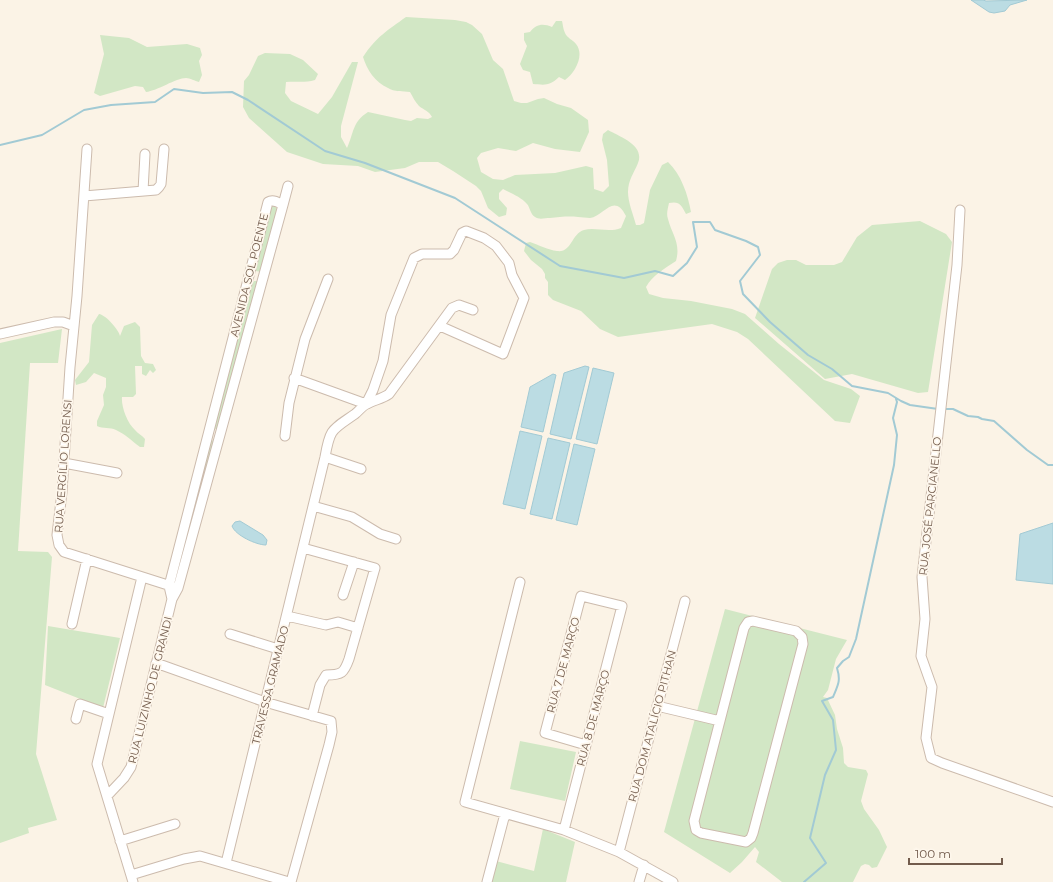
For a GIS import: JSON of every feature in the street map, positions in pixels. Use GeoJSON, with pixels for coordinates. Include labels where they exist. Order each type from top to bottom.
{"type":"FeatureCollection","features":[{"type":"Feature","properties":{"kind":"street","name":"RUA VERGÍLIO LORENSI"},"geometry":{"type":"LineString","coordinates":[[87,149],[62,492],[57,535],[59,545],[64,552],[142,577]]}},
{"type":"Feature","properties":{"kind":"street"},"geometry":{"type":"LineString","coordinates":[[84,196],[156,190],[159,188],[164,149]]}},
{"type":"Feature","properties":{"kind":"street"},"geometry":{"type":"LineString","coordinates":[[143,191],[145,154]]}},
{"type":"Feature","properties":{"kind":"street"},"geometry":{"type":"LineString","coordinates":[[283,205],[288,186]]}},
{"type":"Feature","properties":{"kind":"street","name":"AVENIDA SOL POENTE"},"geometry":{"type":"LineString","coordinates":[[271,200],[283,205],[219,437],[174,587],[208,433],[268,202],[271,200]]}},
{"type":"Feature","properties":{"kind":"street","name":"RUA JOSÉ PARCIANELLO"},"geometry":{"type":"LineString","coordinates":[[960,210],[957,265],[922,577],[925,618],[921,656],[932,687],[926,738],[928,751],[931,758],[942,763],[1053,802]]}},
{"type":"Feature","properties":{"kind":"street"},"geometry":{"type":"LineString","coordinates":[[366,404],[373,390],[383,361],[391,315],[414,258],[422,254],[450,254],[454,250],[462,233],[466,231],[484,238],[496,246],[509,263],[512,275],[524,298],[503,354],[440,326]]}},
{"type":"Feature","properties":{"kind":"street"},"geometry":{"type":"LineString","coordinates":[[248,277],[262,280]]}},
{"type":"Feature","properties":{"kind":"street"},"geometry":{"type":"LineString","coordinates":[[285,436],[294,378],[305,339],[328,279]]}},
{"type":"Feature","properties":{"kind":"street"},"geometry":{"type":"LineString","coordinates":[[294,378],[366,404],[376,401],[389,394],[456,306],[459,305],[472,310]]}},
{"type":"Feature","properties":{"kind":"street"},"geometry":{"type":"LineString","coordinates":[[0,334],[54,322],[63,322],[74,326]]}},
{"type":"Feature","properties":{"kind":"street","name":"TRAVESSA GRAMADO"},"geometry":{"type":"LineString","coordinates":[[226,864],[328,440],[335,428],[356,414],[366,404]]}},
{"type":"Feature","properties":{"kind":"street"},"geometry":{"type":"LineString","coordinates":[[208,433],[219,437]]}},
{"type":"Feature","properties":{"kind":"street"},"geometry":{"type":"LineString","coordinates":[[325,457],[361,469]]}},
{"type":"Feature","properties":{"kind":"street"},"geometry":{"type":"LineString","coordinates":[[64,463],[117,473]]}},
{"type":"Feature","properties":{"kind":"street"},"geometry":{"type":"LineString","coordinates":[[313,506],[352,517],[380,534],[396,539]]}},
{"type":"Feature","properties":{"kind":"street"},"geometry":{"type":"LineString","coordinates":[[303,548],[375,568],[345,670],[338,675],[326,675],[320,685],[312,716]]}},
{"type":"Feature","properties":{"kind":"street"},"geometry":{"type":"LineString","coordinates":[[72,624],[87,559]]}},
{"type":"Feature","properties":{"kind":"street"},"geometry":{"type":"LineString","coordinates":[[343,595],[354,562]]}},
{"type":"Feature","properties":{"kind":"street"},"geometry":{"type":"LineString","coordinates":[[156,663],[265,702],[331,721],[332,732],[329,745],[290,882],[200,856],[184,859],[132,879],[97,764],[142,577],[174,587]]}},
{"type":"Feature","properties":{"kind":"street"},"geometry":{"type":"LineString","coordinates":[[520,582],[465,802],[564,830],[619,852],[673,882]]}},
{"type":"Feature","properties":{"kind":"street","name":"RUA LUIZINHO DE GRANDI"},"geometry":{"type":"LineString","coordinates":[[107,796],[124,778],[131,767],[174,587]]}},
{"type":"Feature","properties":{"kind":"street","name":"RUA 7 DE MARÇO"},"geometry":{"type":"LineString","coordinates":[[586,745],[545,733],[581,596],[622,606]]}},
{"type":"Feature","properties":{"kind":"street","name":"RUA DOM ATALÍCIO PITHAN"},"geometry":{"type":"LineString","coordinates":[[619,852],[685,601]]}},
{"type":"Feature","properties":{"kind":"street","name":"RUA 8 DE MARÇO"},"geometry":{"type":"LineString","coordinates":[[564,830],[622,606]]}},
{"type":"Feature","properties":{"kind":"street"},"geometry":{"type":"LineString","coordinates":[[286,616],[326,625],[338,622],[358,628]]}},
{"type":"Feature","properties":{"kind":"street"},"geometry":{"type":"LineString","coordinates":[[753,621],[796,631],[802,637],[803,644],[753,833],[751,838],[746,842],[701,833],[696,830],[694,821],[720,721],[744,628],[748,622],[753,621]]}},
{"type":"Feature","properties":{"kind":"street"},"geometry":{"type":"LineString","coordinates":[[230,634],[278,649]]}},
{"type":"Feature","properties":{"kind":"street"},"geometry":{"type":"LineString","coordinates":[[76,719],[80,704],[109,714]]}},
{"type":"Feature","properties":{"kind":"street"},"geometry":{"type":"LineString","coordinates":[[657,706],[720,721]]}},
{"type":"Feature","properties":{"kind":"street"},"geometry":{"type":"LineString","coordinates":[[487,882],[505,814]]}},
{"type":"Feature","properties":{"kind":"street"},"geometry":{"type":"LineString","coordinates":[[120,841],[174,824]]}},
{"type":"Feature","properties":{"kind":"street"},"geometry":{"type":"LineString","coordinates":[[639,882],[644,865]]}},
{"type":"Feature","properties":{"kind":"green space"},"geometry":{"type":"Polygon","coordinates":[[[406,17],[455,20],[472,25],[482,34],[493,60],[503,69],[514,101],[527,103],[544,98],[571,108],[588,120],[589,132],[580,152],[555,149],[533,143],[516,151],[498,148],[481,153],[477,158],[481,172],[493,179],[503,180],[515,175],[555,173],[586,166],[593,168],[594,189],[603,192],[609,186],[607,160],[602,140],[603,134],[608,130],[630,142],[638,151],[638,163],[630,180],[628,196],[636,225],[640,225],[644,223],[650,190],[662,165],[668,162],[677,172],[683,185],[691,212],[686,214],[680,204],[669,203],[667,215],[677,244],[676,261],[659,272],[652,279],[646,287],[649,294],[663,298],[691,301],[732,309],[745,314],[779,344],[824,380],[851,389],[860,396],[850,423],[835,421],[748,339],[737,332],[712,324],[618,337],[600,329],[581,311],[553,300],[548,295],[548,282],[545,278],[545,274],[524,251],[526,243],[530,242],[550,250],[562,251],[569,246],[576,235],[584,230],[612,230],[621,228],[626,216],[622,209],[617,206],[609,207],[590,218],[568,217],[542,219],[533,216],[528,205],[519,197],[503,189],[499,193],[499,199],[507,208],[506,215],[499,217],[488,208],[481,191],[476,186],[438,162],[419,162],[405,168],[375,172],[358,166],[323,164],[287,152],[249,118],[243,107],[244,81],[249,75],[258,56],[265,53],[290,54],[303,60],[318,74],[315,80],[311,81],[286,82],[285,93],[291,101],[318,114],[332,97],[352,62],[358,62],[341,126],[341,137],[347,148],[356,124],[368,112],[411,121],[417,118],[428,119],[432,117],[415,101],[410,92],[390,89],[375,79],[369,71],[363,57],[378,39],[406,17]]]}},
{"type":"Feature","properties":{"kind":"green space"},"geometry":{"type":"Polygon","coordinates":[[[556,21],[562,21],[566,35],[579,48],[578,64],[569,77],[565,80],[559,77],[553,82],[547,84],[533,84],[530,72],[523,70],[520,64],[527,46],[524,40],[524,33],[530,32],[535,27],[540,25],[552,27],[556,21]]]}},
{"type":"Feature","properties":{"kind":"green space"},"geometry":{"type":"Polygon","coordinates":[[[100,35],[129,38],[147,47],[187,44],[200,48],[202,55],[199,61],[202,75],[199,82],[188,78],[177,80],[146,92],[143,87],[135,86],[100,96],[94,93],[104,54],[100,35]]]}},
{"type":"Feature","properties":{"kind":"green space"},"geometry":{"type":"Polygon","coordinates":[[[271,205],[276,208],[278,213],[261,272],[254,270],[271,205]]]}},
{"type":"Feature","properties":{"kind":"green space"},"geometry":{"type":"Polygon","coordinates":[[[920,221],[946,234],[952,242],[928,392],[918,393],[852,374],[825,379],[755,318],[772,269],[778,263],[787,260],[796,260],[806,265],[834,265],[842,262],[857,237],[872,225],[920,221]]]}},
{"type":"Feature","properties":{"kind":"green space"},"geometry":{"type":"Polygon","coordinates":[[[254,281],[259,283],[218,428],[215,429],[213,428],[252,283],[254,281]]]}},
{"type":"Feature","properties":{"kind":"green space"},"geometry":{"type":"Polygon","coordinates":[[[99,314],[112,323],[120,336],[124,326],[135,322],[140,327],[141,356],[145,363],[153,364],[156,370],[153,373],[150,370],[146,376],[142,374],[142,366],[135,366],[136,394],[133,397],[122,397],[127,419],[132,427],[145,439],[144,447],[140,447],[116,430],[97,426],[97,421],[104,405],[103,395],[106,387],[106,378],[94,373],[86,382],[76,385],[75,380],[89,362],[92,325],[99,314]]]}},
{"type":"Feature","properties":{"kind":"green space"},"geometry":{"type":"Polygon","coordinates":[[[62,329],[58,363],[30,363],[18,551],[48,552],[52,557],[36,754],[57,820],[28,828],[29,833],[0,843],[0,343],[62,329]]]}},
{"type":"Feature","properties":{"kind":"green space"},"geometry":{"type":"Polygon","coordinates":[[[211,439],[214,442],[174,580],[211,439]]]}},
{"type":"Feature","properties":{"kind":"green space"},"geometry":{"type":"Polygon","coordinates":[[[725,609],[847,640],[836,659],[828,690],[823,697],[827,698],[835,715],[837,729],[843,748],[844,763],[848,767],[866,770],[868,774],[861,801],[864,809],[879,830],[887,847],[877,867],[872,868],[865,864],[861,866],[853,882],[782,882],[756,862],[759,852],[755,847],[730,873],[664,832],[725,609]]]}},
{"type":"Feature","properties":{"kind":"green space"},"geometry":{"type":"Polygon","coordinates":[[[48,626],[120,638],[103,708],[45,685],[48,626]]]}},
{"type":"Feature","properties":{"kind":"green space"},"geometry":{"type":"Polygon","coordinates":[[[520,741],[576,752],[565,801],[510,789],[520,741]]]}},
{"type":"Feature","properties":{"kind":"green space"},"geometry":{"type":"Polygon","coordinates":[[[543,829],[575,842],[566,882],[491,882],[496,861],[534,871],[543,829]]]}},
{"type":"Feature","properties":{"kind":"water"},"geometry":{"type":"Polygon","coordinates":[[[971,0],[1027,0],[1010,5],[1005,11],[994,13],[989,12],[971,0]]]}},
{"type":"Feature","properties":{"kind":"water"},"geometry":{"type":"Polygon","coordinates":[[[585,366],[589,367],[571,439],[550,434],[564,373],[585,366]]]}},
{"type":"Feature","properties":{"kind":"water"},"geometry":{"type":"Polygon","coordinates":[[[593,368],[614,373],[597,444],[576,439],[593,368]]]}},
{"type":"Feature","properties":{"kind":"water"},"geometry":{"type":"Polygon","coordinates":[[[553,374],[556,375],[543,432],[521,427],[530,387],[553,374]]]}},
{"type":"Feature","properties":{"kind":"water"},"geometry":{"type":"Polygon","coordinates":[[[520,431],[542,436],[525,509],[503,504],[520,431]]]}},
{"type":"Feature","properties":{"kind":"water"},"geometry":{"type":"Polygon","coordinates":[[[548,438],[570,443],[552,519],[530,514],[548,438]]]}},
{"type":"Feature","properties":{"kind":"water"},"geometry":{"type":"Polygon","coordinates":[[[574,444],[595,449],[577,525],[556,520],[574,444]]]}},
{"type":"Feature","properties":{"kind":"water"},"geometry":{"type":"Polygon","coordinates":[[[240,521],[263,535],[267,540],[266,545],[252,541],[237,533],[232,526],[235,522],[240,521]]]}},
{"type":"Feature","properties":{"kind":"water"},"geometry":{"type":"Polygon","coordinates":[[[1053,523],[1053,584],[1016,580],[1020,534],[1053,523]]]}},
{"type":"Feature","properties":{"kind":"waterway"},"geometry":{"type":"LineString","coordinates":[[0,145],[42,135],[84,110],[111,105],[155,102],[174,89],[203,93],[232,92],[248,100],[325,151],[365,163],[455,198],[560,266],[624,278],[655,271],[673,276],[687,263],[697,247],[693,222],[710,222],[715,230],[758,247],[760,255],[740,281],[743,294],[770,322],[808,355],[832,369],[852,386],[888,393],[910,405],[938,409]]}},
{"type":"Feature","properties":{"kind":"waterway"},"geometry":{"type":"LineString","coordinates":[[804,882],[826,863],[810,838],[825,775],[836,750],[833,720],[822,701],[833,697],[839,680],[837,668],[849,657],[856,639],[894,465],[897,435],[893,418],[897,402],[896,399]]}},
{"type":"Feature","properties":{"kind":"waterway"},"geometry":{"type":"LineString","coordinates":[[944,409],[953,409],[968,416],[994,421],[1027,450],[1048,465],[1053,465]]}}]}
